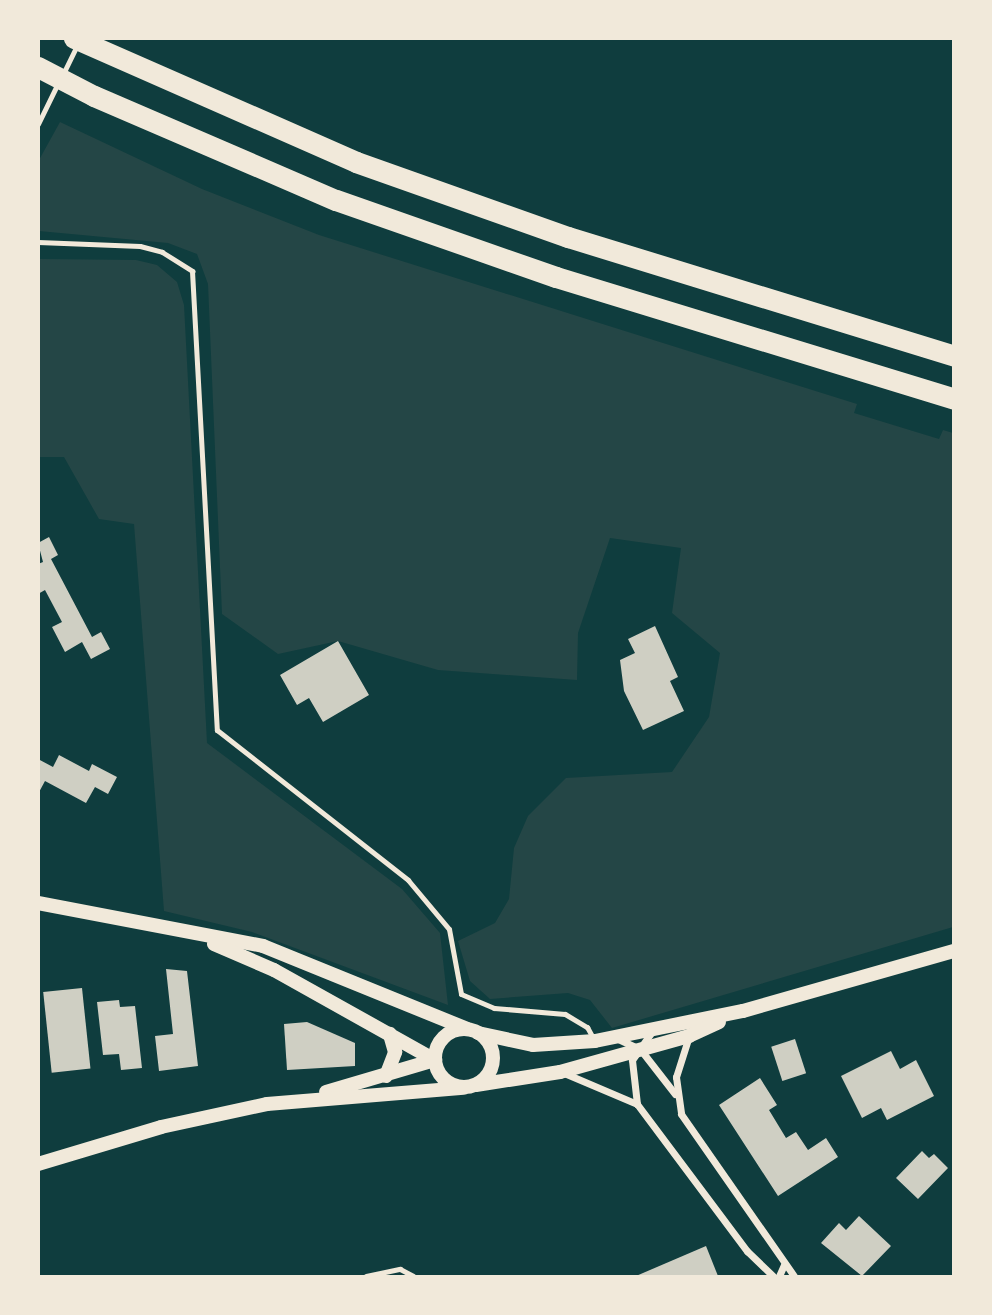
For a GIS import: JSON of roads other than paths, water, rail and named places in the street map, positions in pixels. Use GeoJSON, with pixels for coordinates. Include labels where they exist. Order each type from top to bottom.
{"type":"FeatureCollection","features":[{"type":"Feature","properties":{"kind":"highway"},"geometry":{"type":"LineString","coordinates":[[74,38],[356,162],[568,237],[954,356]]}},
{"type":"Feature","properties":{"kind":"highway"},"geometry":{"type":"LineString","coordinates":[[38,67],[94,96],[336,200],[556,277],[954,399]]}},
{"type":"Feature","properties":{"kind":"main road"},"geometry":{"type":"LineString","coordinates":[[38,903],[197,937],[263,946],[473,1031],[533,1045],[595,1041],[743,1012],[954,951]]}},
{"type":"Feature","properties":{"kind":"main road"},"geometry":{"type":"LineString","coordinates":[[197,937],[274,970],[390,1034],[435,1060],[445,1080],[469,1086],[486,1078],[493,1060],[491,1047],[473,1031]]}},
{"type":"Feature","properties":{"kind":"main road"},"geometry":{"type":"LineString","coordinates":[[302,1099],[469,1086],[560,1072],[689,1036],[743,1012]]}},
{"type":"Feature","properties":{"kind":"main road"},"geometry":{"type":"LineString","coordinates":[[435,1060],[444,1037],[473,1031]]}},
{"type":"Feature","properties":{"kind":"main road"},"geometry":{"type":"LineString","coordinates":[[386,1076],[395,1052],[390,1034]]}},
{"type":"Feature","properties":{"kind":"main road"},"geometry":{"type":"LineString","coordinates":[[38,1164],[172,1124],[302,1099],[435,1060]]}},
{"type":"Feature","properties":{"kind":"street"},"geometry":{"type":"LineString","coordinates":[[654,1029],[640,1049],[630,1072],[637,1104],[747,1251],[773,1276]]}},
{"type":"Feature","properties":{"kind":"street"},"geometry":{"type":"LineString","coordinates":[[678,1101],[676,1077],[689,1036]]}},
{"type":"Feature","properties":{"kind":"street"},"geometry":{"type":"LineString","coordinates":[[614,1037],[640,1049],[678,1101],[689,1127],[794,1276]]}},
{"type":"Feature","properties":{"kind":"street"},"geometry":{"type":"LineString","coordinates":[[560,1072],[637,1104]]}},
{"type":"Feature","properties":{"kind":"street"},"geometry":{"type":"LineString","coordinates":[[779,1276],[784,1265]]}},
{"type":"Feature","properties":{"kind":"lane"},"geometry":{"type":"LineString","coordinates":[[38,124],[80,38]]}},
{"type":"Feature","properties":{"kind":"lane"},"geometry":{"type":"LineString","coordinates":[[38,242],[140,246],[162,252],[192,271],[216,730],[417,890],[449,929],[461,994],[494,1007],[565,1013],[587,1027],[595,1041]]}},
{"type":"Feature","properties":{"kind":"lane"},"geometry":{"type":"LineString","coordinates":[[366,1276],[400,1269],[413,1276]]}}]}
